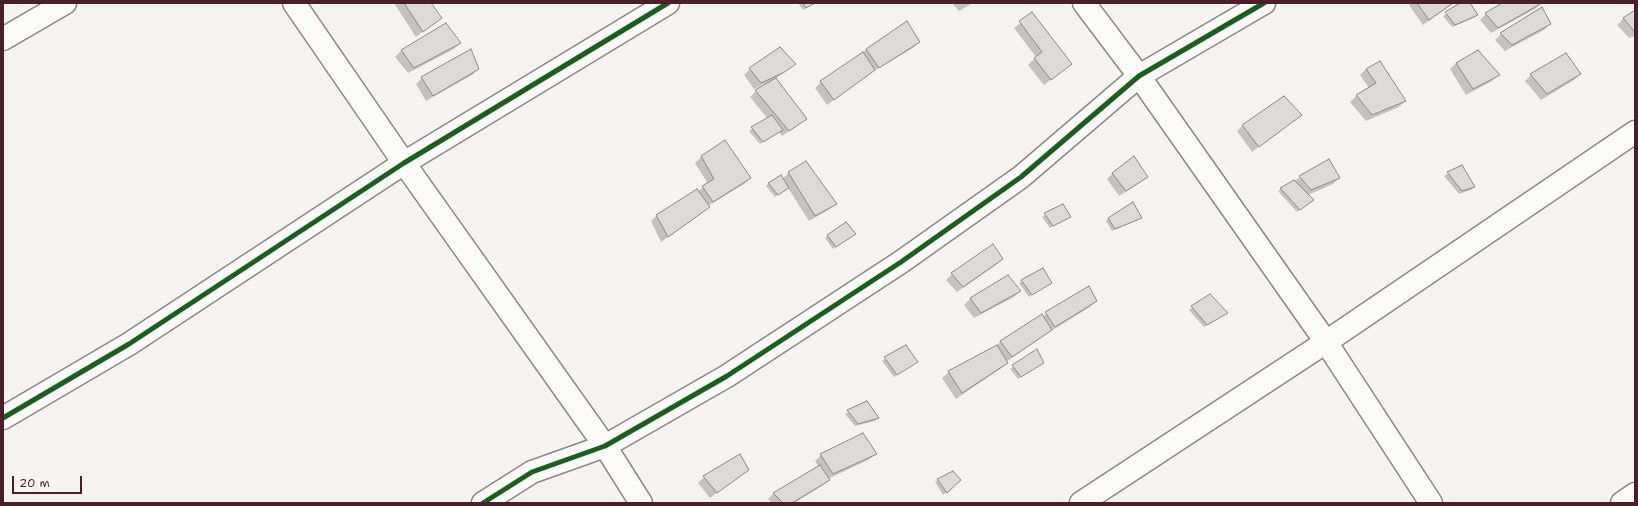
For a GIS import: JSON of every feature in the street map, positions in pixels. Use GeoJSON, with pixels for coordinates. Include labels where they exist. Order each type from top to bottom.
{"type":"FeatureCollection","features":[{"type":"Feature","properties":{"kind":"street"},"geometry":{"type":"LineString","coordinates":[[3,40],[66,3]]}},
{"type":"Feature","properties":{"kind":"street"},"geometry":{"type":"LineString","coordinates":[[294,3],[404,163],[605,446],[641,503]]}},
{"type":"Feature","properties":{"kind":"street"},"geometry":{"type":"LineString","coordinates":[[3,418],[128,344],[404,163],[668,3]]}},
{"type":"Feature","properties":{"kind":"street"},"geometry":{"type":"LineString","coordinates":[[1084,3],[1139,76],[1326,342],[1431,503]]}},
{"type":"Feature","properties":{"kind":"street"},"geometry":{"type":"LineString","coordinates":[[483,503],[532,472],[605,446],[727,376],[901,262],[1021,177],[1139,76],[1264,3]]}},
{"type":"Feature","properties":{"kind":"street"},"geometry":{"type":"LineString","coordinates":[[1081,503],[1326,342],[1635,132]]}},
{"type":"Feature","properties":{"kind":"street"},"geometry":{"type":"LineString","coordinates":[[1622,503],[1635,494]]}},
{"type":"Feature","properties":{"kind":"building"},"geometry":{"type":"Polygon","coordinates":[[[404,3],[431,3],[442,18],[423,32],[404,3]]]}},
{"type":"Feature","properties":{"kind":"building"},"geometry":{"type":"Polygon","coordinates":[[[803,3],[815,3],[806,8],[803,3]]]}},
{"type":"Feature","properties":{"kind":"building"},"geometry":{"type":"Polygon","coordinates":[[[1417,3],[1453,3],[1429,20],[1417,3]]]}},
{"type":"Feature","properties":{"kind":"building"},"geometry":{"type":"Polygon","coordinates":[[[1460,3],[1470,3],[1478,15],[1455,25],[1445,12],[1460,3]]]}},
{"type":"Feature","properties":{"kind":"building"},"geometry":{"type":"Polygon","coordinates":[[[1502,3],[1542,3],[1498,28],[1485,13],[1502,3]]]}},
{"type":"Feature","properties":{"kind":"building"},"geometry":{"type":"Polygon","coordinates":[[[1542,7],[1551,24],[1512,45],[1500,33],[1542,7]]]}},
{"type":"Feature","properties":{"kind":"building"},"geometry":{"type":"Polygon","coordinates":[[[1635,10],[1635,32],[1623,18],[1635,10]]]}},
{"type":"Feature","properties":{"kind":"building"},"geometry":{"type":"Polygon","coordinates":[[[1032,12],[1072,64],[1051,80],[1034,58],[1042,52],[1019,21],[1032,12]]]}},
{"type":"Feature","properties":{"kind":"building"},"geometry":{"type":"Polygon","coordinates":[[[907,21],[920,42],[879,68],[866,49],[907,21]]]}},
{"type":"Feature","properties":{"kind":"building"},"geometry":{"type":"Polygon","coordinates":[[[446,23],[461,43],[414,68],[401,50],[446,23]]]}},
{"type":"Feature","properties":{"kind":"building"},"geometry":{"type":"Polygon","coordinates":[[[780,47],[796,64],[783,73],[761,83],[749,68],[780,47]]]}},
{"type":"Feature","properties":{"kind":"building"},"geometry":{"type":"Polygon","coordinates":[[[471,49],[479,69],[433,96],[421,77],[471,49]]]}},
{"type":"Feature","properties":{"kind":"building"},"geometry":{"type":"Polygon","coordinates":[[[1478,50],[1500,75],[1473,89],[1456,63],[1478,50]]]}},
{"type":"Feature","properties":{"kind":"building"},"geometry":{"type":"Polygon","coordinates":[[[863,52],[875,70],[834,100],[820,81],[863,52]]]}},
{"type":"Feature","properties":{"kind":"building"},"geometry":{"type":"Polygon","coordinates":[[[1566,53],[1581,74],[1547,94],[1530,74],[1566,53]]]}},
{"type":"Feature","properties":{"kind":"building"},"geometry":{"type":"Polygon","coordinates":[[[1380,61],[1406,101],[1372,115],[1356,95],[1376,83],[1366,69],[1380,61]]]}},
{"type":"Feature","properties":{"kind":"building"},"geometry":{"type":"Polygon","coordinates":[[[776,78],[807,119],[789,131],[755,90],[776,78]]]}},
{"type":"Feature","properties":{"kind":"building"},"geometry":{"type":"Polygon","coordinates":[[[1284,96],[1302,115],[1259,147],[1242,125],[1284,96]]]}},
{"type":"Feature","properties":{"kind":"building"},"geometry":{"type":"Polygon","coordinates":[[[772,115],[783,130],[763,142],[751,127],[772,115]]]}},
{"type":"Feature","properties":{"kind":"building"},"geometry":{"type":"Polygon","coordinates":[[[725,140],[751,178],[713,202],[702,186],[714,179],[701,156],[725,140]]]}},
{"type":"Feature","properties":{"kind":"building"},"geometry":{"type":"Polygon","coordinates":[[[1134,156],[1148,177],[1126,191],[1112,173],[1134,156]]]}},
{"type":"Feature","properties":{"kind":"building"},"geometry":{"type":"Polygon","coordinates":[[[1329,159],[1340,178],[1311,190],[1299,176],[1329,159]]]}},
{"type":"Feature","properties":{"kind":"building"},"geometry":{"type":"Polygon","coordinates":[[[806,161],[837,204],[815,216],[788,172],[806,161]]]}},
{"type":"Feature","properties":{"kind":"building"},"geometry":{"type":"Polygon","coordinates":[[[1462,165],[1475,187],[1462,191],[1447,172],[1462,165]]]}},
{"type":"Feature","properties":{"kind":"building"},"geometry":{"type":"Polygon","coordinates":[[[781,175],[789,188],[778,195],[768,183],[781,175]]]}},
{"type":"Feature","properties":{"kind":"building"},"geometry":{"type":"Polygon","coordinates":[[[1294,180],[1314,200],[1300,210],[1280,188],[1294,180]]]}},
{"type":"Feature","properties":{"kind":"building"},"geometry":{"type":"Polygon","coordinates":[[[697,189],[710,207],[668,237],[656,215],[697,189]]]}},
{"type":"Feature","properties":{"kind":"building"},"geometry":{"type":"Polygon","coordinates":[[[1133,202],[1142,218],[1115,229],[1108,218],[1133,202]]]}},
{"type":"Feature","properties":{"kind":"building"},"geometry":{"type":"Polygon","coordinates":[[[1063,204],[1071,217],[1053,226],[1044,213],[1063,204]]]}},
{"type":"Feature","properties":{"kind":"building"},"geometry":{"type":"Polygon","coordinates":[[[846,222],[856,234],[836,247],[827,235],[846,222]]]}},
{"type":"Feature","properties":{"kind":"building"},"geometry":{"type":"Polygon","coordinates":[[[993,244],[1003,259],[963,287],[951,273],[993,244]]]}},
{"type":"Feature","properties":{"kind":"building"},"geometry":{"type":"Polygon","coordinates":[[[1043,268],[1052,283],[1032,295],[1021,280],[1043,268]]]}},
{"type":"Feature","properties":{"kind":"building"},"geometry":{"type":"Polygon","coordinates":[[[1008,275],[1021,291],[981,313],[970,298],[1008,275]]]}},
{"type":"Feature","properties":{"kind":"building"},"geometry":{"type":"Polygon","coordinates":[[[1089,286],[1097,301],[1055,327],[1045,312],[1089,286]]]}},
{"type":"Feature","properties":{"kind":"building"},"geometry":{"type":"Polygon","coordinates":[[[1210,294],[1228,313],[1207,325],[1191,306],[1210,294]]]}},
{"type":"Feature","properties":{"kind":"building"},"geometry":{"type":"Polygon","coordinates":[[[1042,314],[1052,330],[1012,357],[1000,341],[1042,314]]]}},
{"type":"Feature","properties":{"kind":"building"},"geometry":{"type":"Polygon","coordinates":[[[906,345],[918,362],[897,375],[884,357],[906,345]]]}},
{"type":"Feature","properties":{"kind":"building"},"geometry":{"type":"Polygon","coordinates":[[[997,345],[1008,363],[962,393],[948,371],[997,345]]]}},
{"type":"Feature","properties":{"kind":"building"},"geometry":{"type":"Polygon","coordinates":[[[1037,349],[1044,363],[1021,377],[1012,365],[1037,349]]]}},
{"type":"Feature","properties":{"kind":"building"},"geometry":{"type":"Polygon","coordinates":[[[867,401],[879,418],[858,424],[847,410],[867,401]]]}},
{"type":"Feature","properties":{"kind":"building"},"geometry":{"type":"Polygon","coordinates":[[[863,433],[877,454],[833,474],[820,454],[863,433]]]}},
{"type":"Feature","properties":{"kind":"building"},"geometry":{"type":"Polygon","coordinates":[[[740,454],[749,470],[717,493],[703,476],[740,454]]]}},
{"type":"Feature","properties":{"kind":"building"},"geometry":{"type":"Polygon","coordinates":[[[820,465],[830,480],[792,503],[783,503],[773,493],[820,465]]]}},
{"type":"Feature","properties":{"kind":"building"},"geometry":{"type":"Polygon","coordinates":[[[953,471],[961,480],[947,493],[937,479],[953,471]]]}},
{"type":"Feature","properties":{"kind":"cycle path"},"geometry":{"type":"LineString","coordinates":[[3,418],[129,344],[404,163],[668,3]]}},
{"type":"Feature","properties":{"kind":"cycle path"},"geometry":{"type":"LineString","coordinates":[[483,503],[532,472],[605,446],[727,376],[901,262],[1021,177],[1139,76],[1264,3]]}}]}
